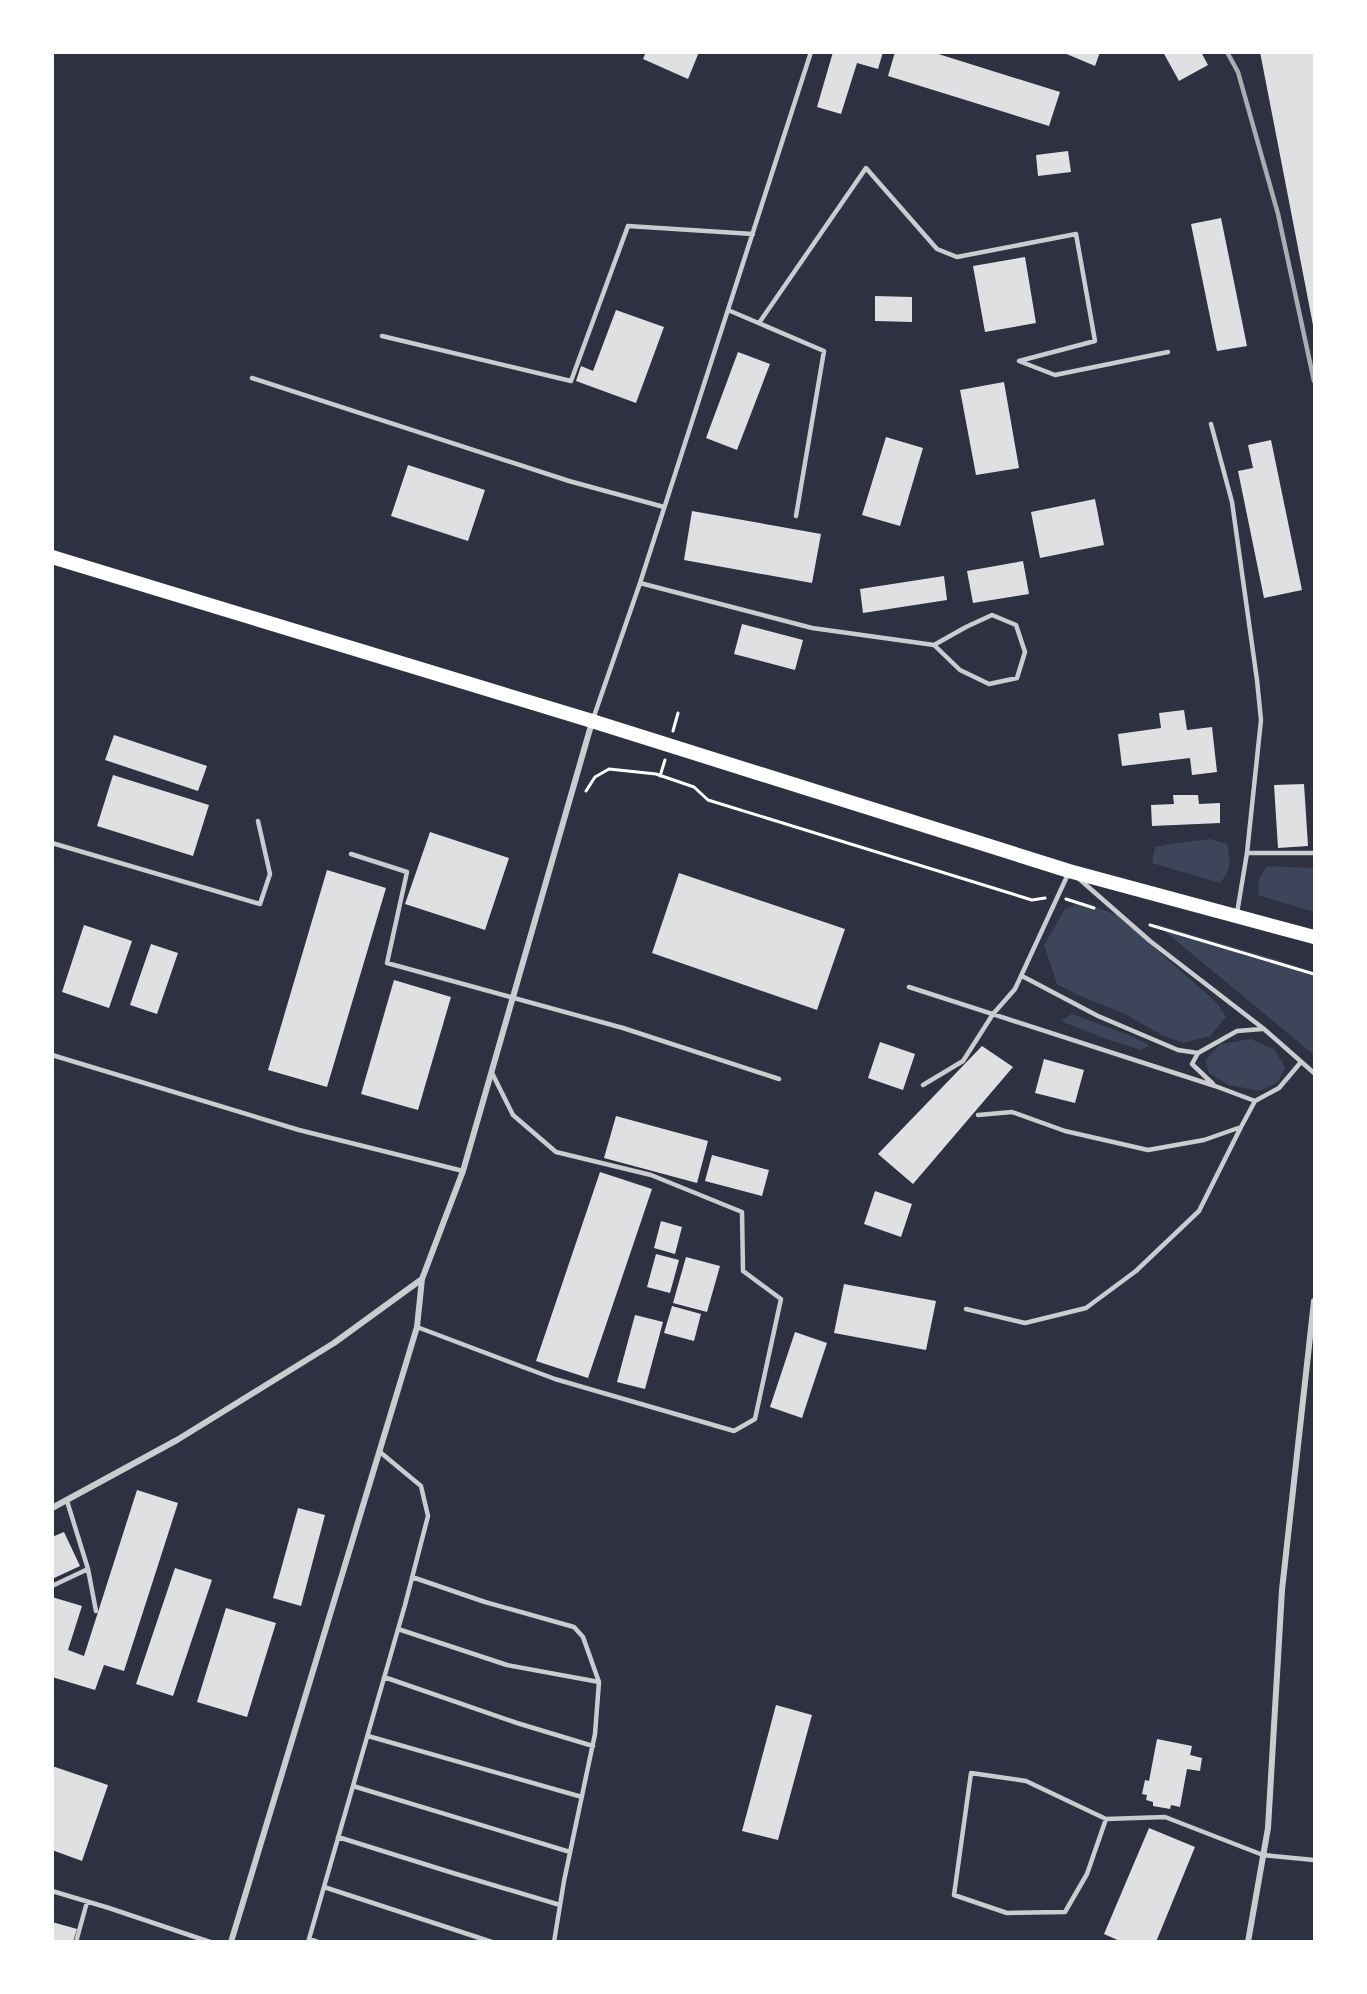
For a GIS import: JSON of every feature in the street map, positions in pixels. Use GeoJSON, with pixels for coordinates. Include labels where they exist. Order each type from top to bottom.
{"type":"FeatureCollection","features":[{"type":"Feature","properties":{"kind":"main road"},"geometry":{"type":"LineString","coordinates":[[52,557],[592,721],[1069,871],[1314,937]]}},
{"type":"Feature","properties":{"kind":"street"},"geometry":{"type":"LineString","coordinates":[[231,1941],[381,1452],[417,1327],[422,1279],[463,1171],[592,721]]}},
{"type":"Feature","properties":{"kind":"street"},"geometry":{"type":"LineString","coordinates":[[52,1508],[177,1440],[324,1349],[422,1279]]}},
{"type":"Feature","properties":{"kind":"street"},"geometry":{"type":"LineString","coordinates":[[1248,1941],[1268,1828],[1282,1590],[1314,1301]]}},
{"type":"Feature","properties":{"kind":"lane"},"geometry":{"type":"LineString","coordinates":[[592,721],[664,507],[811,52]]}},
{"type":"Feature","properties":{"kind":"lane"},"geometry":{"type":"LineString","coordinates":[[759,323],[866,168],[937,249],[957,257],[1076,234],[1095,341],[1019,362],[1055,375],[1168,352]]}},
{"type":"Feature","properties":{"kind":"lane"},"geometry":{"type":"LineString","coordinates":[[382,336],[571,381],[628,226],[753,234]]}},
{"type":"Feature","properties":{"kind":"lane"},"geometry":{"type":"LineString","coordinates":[[728,310],[824,351],[796,516]]}},
{"type":"Feature","properties":{"kind":"lane"},"geometry":{"type":"LineString","coordinates":[[252,378],[569,481],[664,507]]}},
{"type":"Feature","properties":{"kind":"lane"},"geometry":{"type":"LineString","coordinates":[[1211,424],[1232,502],[1261,720],[1247,853],[1236,915]]}},
{"type":"Feature","properties":{"kind":"lane"},"geometry":{"type":"LineString","coordinates":[[639,583],[812,628],[934,645],[960,670],[989,684],[1017,678],[1025,652],[1016,625],[992,615],[934,645]]}},
{"type":"Feature","properties":{"kind":"lane"},"geometry":{"type":"LineString","coordinates":[[52,843],[260,904],[270,874],[258,821]]}},
{"type":"Feature","properties":{"kind":"lane"},"geometry":{"type":"LineString","coordinates":[[1247,853],[1314,853]]}},
{"type":"Feature","properties":{"kind":"lane"},"geometry":{"type":"LineString","coordinates":[[351,854],[407,872],[387,963],[623,1028],[779,1079]]}},
{"type":"Feature","properties":{"kind":"lane"},"geometry":{"type":"LineString","coordinates":[[923,1085],[963,1061],[993,1014],[1015,989],[1069,871],[1264,1029],[1314,1073]]}},
{"type":"Feature","properties":{"kind":"lane"},"geometry":{"type":"LineString","coordinates":[[1022,976],[1098,1016],[1178,1050],[1198,1053]]}},
{"type":"Feature","properties":{"kind":"lane"},"geometry":{"type":"LineString","coordinates":[[909,987],[1255,1101]]}},
{"type":"Feature","properties":{"kind":"lane"},"geometry":{"type":"LineString","coordinates":[[1215,1086],[1192,1065],[1198,1053],[1237,1031],[1264,1029]]}},
{"type":"Feature","properties":{"kind":"lane"},"geometry":{"type":"LineString","coordinates":[[52,1055],[299,1130],[463,1171]]}},
{"type":"Feature","properties":{"kind":"lane"},"geometry":{"type":"LineString","coordinates":[[966,1309],[1025,1323],[1086,1308],[1136,1271],[1199,1211],[1240,1126],[1255,1101],[1279,1088],[1301,1062]]}},
{"type":"Feature","properties":{"kind":"lane"},"geometry":{"type":"LineString","coordinates":[[417,1327],[555,1379],[734,1431],[755,1419],[781,1299],[743,1272],[742,1212],[651,1175],[555,1152],[513,1115],[492,1073]]}},
{"type":"Feature","properties":{"kind":"lane"},"geometry":{"type":"LineString","coordinates":[[978,1115],[1012,1112],[1065,1131],[1148,1150],[1204,1140],[1240,1126]]}},
{"type":"Feature","properties":{"kind":"lane"},"geometry":{"type":"LineString","coordinates":[[318,1941],[309,1939],[368,1736],[428,1516],[421,1486],[381,1452]]}},
{"type":"Feature","properties":{"kind":"lane"},"geometry":{"type":"LineString","coordinates":[[67,1501],[88,1569],[96,1611]]}},
{"type":"Feature","properties":{"kind":"lane"},"geometry":{"type":"LineString","coordinates":[[52,1586],[88,1569]]}},
{"type":"Feature","properties":{"kind":"lane"},"geometry":{"type":"LineString","coordinates":[[412,1577],[485,1602],[574,1627],[583,1637],[599,1683],[593,1746],[554,1941]]}},
{"type":"Feature","properties":{"kind":"lane"},"geometry":{"type":"LineString","coordinates":[[398,1629],[507,1665],[599,1683]]}},
{"type":"Feature","properties":{"kind":"lane"},"geometry":{"type":"LineString","coordinates":[[384,1677],[517,1723],[593,1746]]}},
{"type":"Feature","properties":{"kind":"lane"},"geometry":{"type":"LineString","coordinates":[[368,1736],[582,1797]]}},
{"type":"Feature","properties":{"kind":"lane"},"geometry":{"type":"LineString","coordinates":[[1106,1819],[1088,1874],[1065,1912],[1007,1913],[954,1894],[971,1773],[1026,1781],[1106,1819],[1166,1818],[1263,1855],[1314,1860]]}},
{"type":"Feature","properties":{"kind":"lane"},"geometry":{"type":"LineString","coordinates":[[353,1786],[570,1852]]}},
{"type":"Feature","properties":{"kind":"lane"},"geometry":{"type":"LineString","coordinates":[[338,1837],[560,1905]]}},
{"type":"Feature","properties":{"kind":"lane"},"geometry":{"type":"LineString","coordinates":[[324,1887],[492,1941]]}},
{"type":"Feature","properties":{"kind":"lane"},"geometry":{"type":"LineString","coordinates":[[52,1891],[210,1941]]}},
{"type":"Feature","properties":{"kind":"lane"},"geometry":{"type":"LineString","coordinates":[[76,1941],[87,1902]]}},
{"type":"Feature","properties":{"kind":"path"},"geometry":{"type":"LineString","coordinates":[[584,798],[586,789],[595,777],[609,769],[656,774],[694,787],[708,800],[1032,900],[1058,897],[1314,974]]}},
{"type":"Feature","properties":{"kind":"shaded area"},"geometry":{"type":"Polygon","coordinates":[[[1210,839],[1227,844],[1228,869],[1220,883],[1152,863],[1155,847],[1210,839]]]}},
{"type":"Feature","properties":{"kind":"shaded area"},"geometry":{"type":"Polygon","coordinates":[[[1267,866],[1314,868],[1314,912],[1258,895],[1259,879],[1267,866]]]}},
{"type":"Feature","properties":{"kind":"shaded area"},"geometry":{"type":"Polygon","coordinates":[[[1082,902],[1117,915],[1217,1003],[1226,1017],[1210,1036],[1183,1043],[1057,984],[1044,945],[1065,909],[1082,902]]]}},
{"type":"Feature","properties":{"kind":"shaded area"},"geometry":{"type":"Polygon","coordinates":[[[1156,924],[1278,960],[1314,974],[1314,1055],[1156,924]]]}},
{"type":"Feature","properties":{"kind":"shaded area"},"geometry":{"type":"Polygon","coordinates":[[[1072,1014],[1150,1045],[1141,1050],[1061,1021],[1072,1014]]]}},
{"type":"Feature","properties":{"kind":"shaded area"},"geometry":{"type":"Polygon","coordinates":[[[1251,1039],[1274,1049],[1285,1067],[1278,1082],[1260,1091],[1229,1085],[1209,1073],[1205,1061],[1220,1044],[1251,1039]]]}},
{"type":"Feature","properties":{"kind":"building"},"geometry":{"type":"Polygon","coordinates":[[[646,52],[699,52],[688,79],[643,59],[646,52]]]}},
{"type":"Feature","properties":{"kind":"building"},"geometry":{"type":"Polygon","coordinates":[[[833,52],[883,52],[878,69],[857,63],[841,114],[817,107],[833,52]]]}},
{"type":"Feature","properties":{"kind":"building"},"geometry":{"type":"Polygon","coordinates":[[[895,52],[932,52],[1060,92],[1049,126],[888,76],[895,52]]]}},
{"type":"Feature","properties":{"kind":"building"},"geometry":{"type":"Polygon","coordinates":[[[1062,52],[1100,52],[1095,66],[1062,52]]]}},
{"type":"Feature","properties":{"kind":"building"},"geometry":{"type":"Polygon","coordinates":[[[1163,52],[1201,52],[1208,65],[1179,81],[1163,52]]]}},
{"type":"Feature","properties":{"kind":"building"},"geometry":{"type":"Polygon","coordinates":[[[1260,52],[1314,52],[1314,325],[1313,325],[1260,52]]]}},
{"type":"Feature","properties":{"kind":"building"},"geometry":{"type":"Polygon","coordinates":[[[1068,151],[1071,172],[1038,176],[1036,155],[1068,151]]]}},
{"type":"Feature","properties":{"kind":"building"},"geometry":{"type":"Polygon","coordinates":[[[1221,218],[1247,346],[1217,351],[1191,224],[1221,218]]]}},
{"type":"Feature","properties":{"kind":"building"},"geometry":{"type":"Polygon","coordinates":[[[1025,257],[1036,323],[985,332],[973,266],[1025,257]]]}},
{"type":"Feature","properties":{"kind":"building"},"geometry":{"type":"Polygon","coordinates":[[[875,296],[912,297],[912,322],[875,321],[875,296]]]}},
{"type":"Feature","properties":{"kind":"building"},"geometry":{"type":"Polygon","coordinates":[[[616,310],[664,327],[636,403],[576,381],[581,366],[593,371],[616,310]]]}},
{"type":"Feature","properties":{"kind":"building"},"geometry":{"type":"Polygon","coordinates":[[[738,352],[770,364],[737,450],[706,438],[738,352]]]}},
{"type":"Feature","properties":{"kind":"building"},"geometry":{"type":"Polygon","coordinates":[[[1004,382],[1019,468],[976,475],[960,390],[1004,382]]]}},
{"type":"Feature","properties":{"kind":"building"},"geometry":{"type":"Polygon","coordinates":[[[886,437],[923,448],[900,526],[862,515],[886,437]]]}},
{"type":"Feature","properties":{"kind":"building"},"geometry":{"type":"Polygon","coordinates":[[[1271,440],[1302,590],[1264,598],[1238,471],[1253,468],[1248,445],[1271,440]]]}},
{"type":"Feature","properties":{"kind":"building"},"geometry":{"type":"Polygon","coordinates":[[[408,465],[485,490],[468,541],[391,516],[408,465]]]}},
{"type":"Feature","properties":{"kind":"building"},"geometry":{"type":"Polygon","coordinates":[[[1095,499],[1104,545],[1040,558],[1031,512],[1095,499]]]}},
{"type":"Feature","properties":{"kind":"building"},"geometry":{"type":"Polygon","coordinates":[[[692,511],[821,534],[812,583],[684,560],[692,511]]]}},
{"type":"Feature","properties":{"kind":"building"},"geometry":{"type":"Polygon","coordinates":[[[1023,561],[1029,594],[973,603],[967,571],[1023,561]]]}},
{"type":"Feature","properties":{"kind":"building"},"geometry":{"type":"Polygon","coordinates":[[[944,576],[947,600],[863,613],[860,589],[944,576]]]}},
{"type":"Feature","properties":{"kind":"building"},"geometry":{"type":"Polygon","coordinates":[[[742,624],[803,640],[795,670],[734,654],[742,624]]]}},
{"type":"Feature","properties":{"kind":"building"},"geometry":{"type":"Polygon","coordinates":[[[1184,710],[1187,730],[1212,727],[1217,772],[1192,775],[1190,758],[1122,766],[1118,734],[1161,728],[1159,713],[1184,710]]]}},
{"type":"Feature","properties":{"kind":"building"},"geometry":{"type":"Polygon","coordinates":[[[114,735],[207,766],[198,791],[105,760],[114,735]]]}},
{"type":"Feature","properties":{"kind":"building"},"geometry":{"type":"Polygon","coordinates":[[[113,775],[209,805],[193,856],[97,826],[113,775]]]}},
{"type":"Feature","properties":{"kind":"building"},"geometry":{"type":"Polygon","coordinates":[[[1304,784],[1308,846],[1278,848],[1274,785],[1304,784]]]}},
{"type":"Feature","properties":{"kind":"building"},"geometry":{"type":"Polygon","coordinates":[[[1173,795],[1198,795],[1199,804],[1220,803],[1220,823],[1152,826],[1151,805],[1174,804],[1173,795]]]}},
{"type":"Feature","properties":{"kind":"building"},"geometry":{"type":"Polygon","coordinates":[[[430,832],[509,858],[485,930],[405,904],[430,832]]]}},
{"type":"Feature","properties":{"kind":"building"},"geometry":{"type":"Polygon","coordinates":[[[327,870],[386,888],[327,1087],[268,1070],[327,870]]]}},
{"type":"Feature","properties":{"kind":"building"},"geometry":{"type":"Polygon","coordinates":[[[679,873],[845,929],[817,1010],[652,953],[679,873]]]}},
{"type":"Feature","properties":{"kind":"building"},"geometry":{"type":"Polygon","coordinates":[[[84,925],[132,941],[109,1008],[62,992],[84,925]]]}},
{"type":"Feature","properties":{"kind":"building"},"geometry":{"type":"Polygon","coordinates":[[[151,944],[178,953],[157,1014],[130,1005],[151,944]]]}},
{"type":"Feature","properties":{"kind":"building"},"geometry":{"type":"Polygon","coordinates":[[[394,980],[451,997],[418,1110],[361,1094],[394,980]]]}},
{"type":"Feature","properties":{"kind":"building"},"geometry":{"type":"Polygon","coordinates":[[[880,1042],[915,1054],[903,1090],[868,1078],[880,1042]]]}},
{"type":"Feature","properties":{"kind":"building"},"geometry":{"type":"Polygon","coordinates":[[[982,1046],[1013,1067],[913,1184],[878,1154],[982,1046]]]}},
{"type":"Feature","properties":{"kind":"building"},"geometry":{"type":"Polygon","coordinates":[[[1044,1059],[1084,1070],[1075,1103],[1035,1093],[1044,1059]]]}},
{"type":"Feature","properties":{"kind":"building"},"geometry":{"type":"Polygon","coordinates":[[[616,1116],[708,1141],[697,1183],[604,1158],[616,1116]]]}},
{"type":"Feature","properties":{"kind":"building"},"geometry":{"type":"Polygon","coordinates":[[[712,1155],[769,1170],[762,1196],[705,1181],[712,1155]]]}},
{"type":"Feature","properties":{"kind":"building"},"geometry":{"type":"Polygon","coordinates":[[[600,1172],[652,1189],[588,1378],[536,1361],[600,1172]]]}},
{"type":"Feature","properties":{"kind":"building"},"geometry":{"type":"Polygon","coordinates":[[[875,1191],[912,1204],[901,1237],[864,1224],[875,1191]]]}},
{"type":"Feature","properties":{"kind":"building"},"geometry":{"type":"Polygon","coordinates":[[[661,1221],[682,1227],[675,1254],[654,1248],[661,1221]]]}},
{"type":"Feature","properties":{"kind":"building"},"geometry":{"type":"Polygon","coordinates":[[[656,1254],[679,1260],[670,1293],[647,1287],[656,1254]]]}},
{"type":"Feature","properties":{"kind":"building"},"geometry":{"type":"Polygon","coordinates":[[[686,1257],[720,1266],[707,1312],[673,1303],[686,1257]]]}},
{"type":"Feature","properties":{"kind":"building"},"geometry":{"type":"Polygon","coordinates":[[[844,1284],[936,1301],[926,1350],[834,1333],[844,1284]]]}},
{"type":"Feature","properties":{"kind":"building"},"geometry":{"type":"Polygon","coordinates":[[[672,1306],[701,1314],[694,1341],[664,1333],[672,1306]]]}},
{"type":"Feature","properties":{"kind":"building"},"geometry":{"type":"Polygon","coordinates":[[[635,1315],[663,1322],[645,1389],[617,1382],[635,1315]]]}},
{"type":"Feature","properties":{"kind":"building"},"geometry":{"type":"Polygon","coordinates":[[[795,1332],[827,1343],[802,1418],[770,1407],[795,1332]]]}},
{"type":"Feature","properties":{"kind":"building"},"geometry":{"type":"Polygon","coordinates":[[[137,1490],[178,1503],[124,1671],[104,1665],[95,1690],[52,1677],[52,1597],[82,1606],[68,1650],[84,1656],[137,1490]]]}},
{"type":"Feature","properties":{"kind":"building"},"geometry":{"type":"Polygon","coordinates":[[[298,1508],[325,1515],[301,1606],[273,1598],[298,1508]]]}},
{"type":"Feature","properties":{"kind":"building"},"geometry":{"type":"Polygon","coordinates":[[[64,1532],[80,1566],[52,1579],[52,1537],[64,1532]]]}},
{"type":"Feature","properties":{"kind":"building"},"geometry":{"type":"Polygon","coordinates":[[[175,1568],[212,1580],[173,1696],[136,1684],[175,1568]]]}},
{"type":"Feature","properties":{"kind":"building"},"geometry":{"type":"Polygon","coordinates":[[[226,1608],[276,1623],[247,1717],[197,1702],[226,1608]]]}},
{"type":"Feature","properties":{"kind":"building"},"geometry":{"type":"Polygon","coordinates":[[[776,1705],[812,1715],[778,1840],[742,1831],[776,1705]]]}},
{"type":"Feature","properties":{"kind":"building"},"geometry":{"type":"Polygon","coordinates":[[[1157,1739],[1192,1746],[1190,1755],[1202,1758],[1200,1771],[1187,1769],[1180,1807],[1171,1805],[1170,1809],[1153,1806],[1153,1802],[1146,1800],[1147,1795],[1142,1794],[1145,1780],[1149,1781],[1157,1739]]]}},
{"type":"Feature","properties":{"kind":"building"},"geometry":{"type":"Polygon","coordinates":[[[52,1766],[108,1785],[82,1861],[52,1850],[52,1766]]]}},
{"type":"Feature","properties":{"kind":"building"},"geometry":{"type":"Polygon","coordinates":[[[1149,1828],[1195,1847],[1156,1942],[1122,1942],[1104,1934],[1149,1828]]]}},
{"type":"Feature","properties":{"kind":"building"},"geometry":{"type":"Polygon","coordinates":[[[52,1922],[77,1929],[73,1942],[52,1942],[52,1922]]]}},
{"type":"Feature","properties":{"kind":"railway"},"geometry":{"type":"LineString","coordinates":[[1227,52],[1238,72],[1278,214],[1314,381]]}}]}
